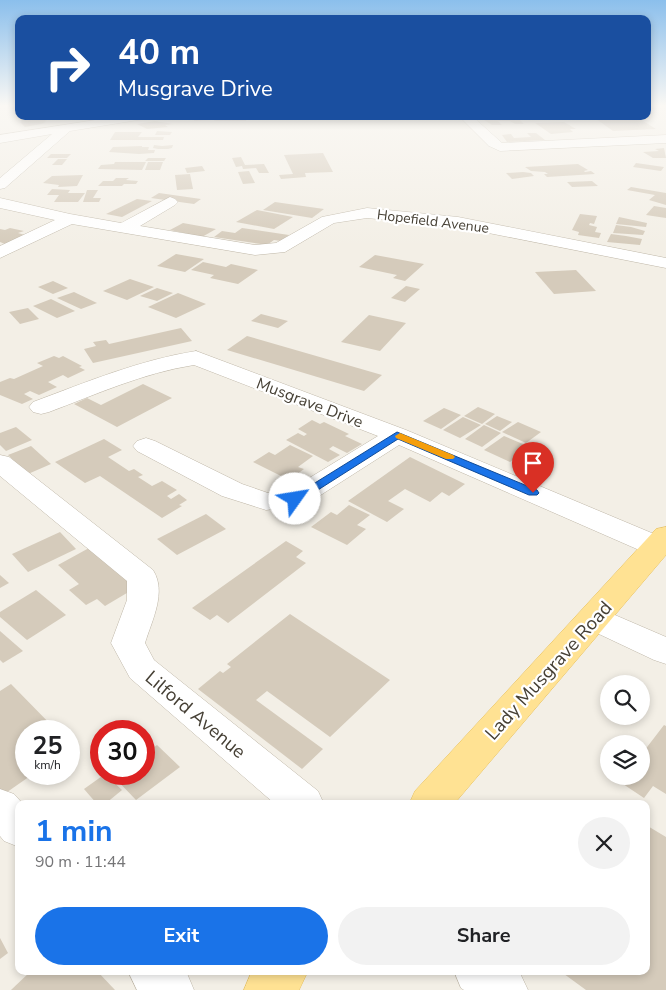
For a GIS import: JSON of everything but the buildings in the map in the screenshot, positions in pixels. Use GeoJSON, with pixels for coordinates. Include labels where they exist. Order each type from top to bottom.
{"type":"FeatureCollection","features":[{"type":"Feature","properties":{"kind":"main road","name":"Lady Musgrave Road"},"geometry":{"type":"LineString","coordinates":[[433,800],[661,541]]}},
{"type":"Feature","properties":{"kind":"main road"},"geometry":{"type":"LineString","coordinates":[[268,990],[281,975]]}},
{"type":"Feature","properties":{"kind":"street"},"geometry":{"type":"LineString","coordinates":[[0,185],[37,153]]}},
{"type":"Feature","properties":{"kind":"street"},"geometry":{"type":"LineString","coordinates":[[124,228],[170,202]]}},
{"type":"Feature","properties":{"kind":"street","name":"Hopefield Avenue"},"geometry":{"type":"LineString","coordinates":[[0,203],[70,219],[255,250],[278,248],[286,245],[328,220],[358,214],[392,214],[458,222],[666,263]]}},
{"type":"Feature","properties":{"kind":"street"},"geometry":{"type":"LineString","coordinates":[[0,253],[70,219]]}},
{"type":"Feature","properties":{"kind":"street","name":"Musgrave Drive"},"geometry":{"type":"LineString","coordinates":[[41,407],[136,371],[163,363],[196,358],[397,435],[661,541]]}},
{"type":"Feature","properties":{"kind":"street"},"geometry":{"type":"LineString","coordinates":[[146,446],[232,490],[266,502],[295,499],[397,435]]}},
{"type":"Feature","properties":{"kind":"street","name":"Lilford Avenue"},"geometry":{"type":"LineString","coordinates":[[0,463],[142,578],[143,600],[128,643],[142,669],[299,800]]}},
{"type":"Feature","properties":{"kind":"street"},"geometry":{"type":"LineString","coordinates":[[594,618],[666,652]]}},
{"type":"Feature","properties":{"kind":"street"},"geometry":{"type":"LineString","coordinates":[[0,807],[15,824]]}},
{"type":"Feature","properties":{"kind":"street"},"geometry":{"type":"LineString","coordinates":[[156,975],[170,990]]}},
{"type":"Feature","properties":{"kind":"street"},"geometry":{"type":"LineString","coordinates":[[483,975],[504,990]]}},
{"type":"Feature","properties":{"kind":"slow traffic"},"geometry":{"type":"LineString","coordinates":[[400,436],[449,457]]}},
{"type":"Feature","properties":{"kind":"route"},"geometry":{"type":"LineString","coordinates":[[295,499],[397,435],[533,493]]}}]}
